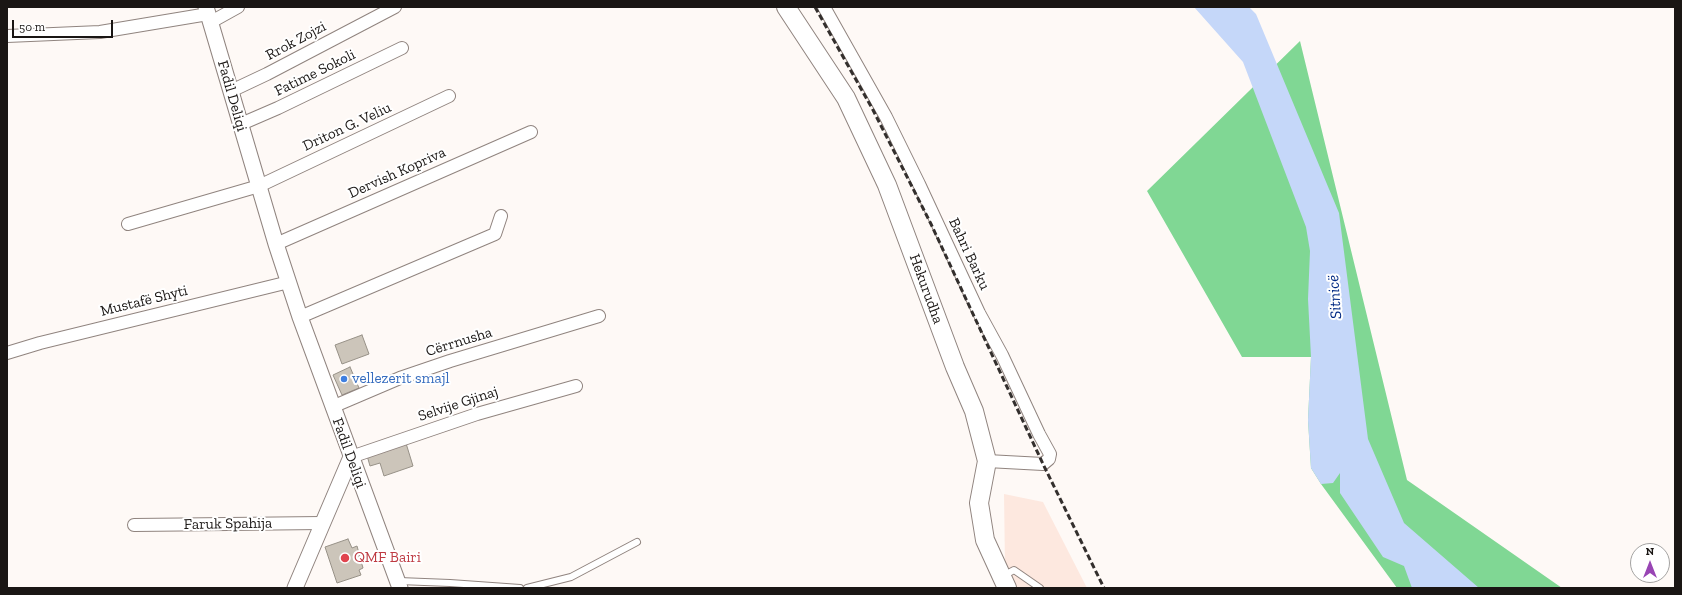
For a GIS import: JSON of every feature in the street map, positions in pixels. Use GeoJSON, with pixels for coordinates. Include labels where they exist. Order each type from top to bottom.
{"type":"FeatureCollection","features":[{"type":"Feature","properties":{"kind":"main road","name":"Hekurudha"},"geometry":{"type":"LineString","coordinates":[[786,7],[846,98],[887,185],[955,367],[974,412],[987,461],[979,503],[985,540],[1004,582]]}},
{"type":"Feature","properties":{"kind":"street"},"geometry":{"type":"LineString","coordinates":[[7,36],[100,32],[208,14],[238,7]]}},
{"type":"Feature","properties":{"kind":"street","name":"Rrok Zojzi"},"geometry":{"type":"LineString","coordinates":[[231,91],[280,68],[396,7]]}},
{"type":"Feature","properties":{"kind":"street","name":"Bahri Barku"},"geometry":{"type":"LineString","coordinates":[[824,7],[889,124],[919,184],[979,313],[1002,355],[1050,454],[1049,459],[1044,464],[1033,465],[987,461]]}},
{"type":"Feature","properties":{"kind":"street","name":"Fadil Deliqi"},"geometry":{"type":"LineString","coordinates":[[208,14],[276,244],[300,317],[350,457],[399,585]]}},
{"type":"Feature","properties":{"kind":"street","name":"Fatime Sokoli"},"geometry":{"type":"LineString","coordinates":[[241,124],[278,108],[402,48]]}},
{"type":"Feature","properties":{"kind":"street","name":"Driton G. Veliu"},"geometry":{"type":"LineString","coordinates":[[259,186],[449,96]]}},
{"type":"Feature","properties":{"kind":"street","name":"Dervish Kopriva"},"geometry":{"type":"LineString","coordinates":[[276,244],[531,132]]}},
{"type":"Feature","properties":{"kind":"street"},"geometry":{"type":"LineString","coordinates":[[128,224],[259,186]]}},
{"type":"Feature","properties":{"kind":"street"},"geometry":{"type":"LineString","coordinates":[[300,317],[495,234],[501,216]]}},
{"type":"Feature","properties":{"kind":"street","name":"Mustafë Shyti"},"geometry":{"type":"LineString","coordinates":[[7,353],[53,340],[289,282]]}},
{"type":"Feature","properties":{"kind":"street","name":"Cërrnusha"},"geometry":{"type":"LineString","coordinates":[[332,407],[400,378],[450,361],[599,316]]}},
{"type":"Feature","properties":{"kind":"street","name":"Selvije Gjinaj"},"geometry":{"type":"LineString","coordinates":[[350,457],[476,414],[576,386]]}},
{"type":"Feature","properties":{"kind":"street"},"geometry":{"type":"LineString","coordinates":[[295,588],[350,457]]}},
{"type":"Feature","properties":{"kind":"street","name":"Faruk Spahija"},"geometry":{"type":"LineString","coordinates":[[134,525],[322,523]]}},
{"type":"Feature","properties":{"kind":"lane"},"geometry":{"type":"LineString","coordinates":[[527,588],[571,577],[637,542]]}},
{"type":"Feature","properties":{"kind":"lane"},"geometry":{"type":"LineString","coordinates":[[1004,582],[1014,570],[1040,588]]}},
{"type":"Feature","properties":{"kind":"lane"},"geometry":{"type":"LineString","coordinates":[[399,585],[450,583],[520,588]]}},
{"type":"Feature","properties":{"kind":"shaded area"},"geometry":{"type":"Polygon","coordinates":[[[1004,494],[1043,502],[1087,588],[1016,588],[1005,566],[1004,494]]]}},
{"type":"Feature","properties":{"kind":"green space"},"geometry":{"type":"Polygon","coordinates":[[[1300,41],[1407,480],[1562,588],[1397,588],[1311,468],[1308,420],[1311,357],[1242,357],[1147,191],[1300,41]]]}},
{"type":"Feature","properties":{"kind":"water","name":"Sitnicë"},"geometry":{"type":"Polygon","coordinates":[[[1194,7],[1249,7],[1256,14],[1339,213],[1368,439],[1404,523],[1479,588],[1412,588],[1404,566],[1383,557],[1340,493],[1340,473],[1333,483],[1321,484],[1311,468],[1308,420],[1311,357],[1308,299],[1310,251],[1306,227],[1243,62],[1194,7]]]}},
{"type":"Feature","properties":{"kind":"building"},"geometry":{"type":"Polygon","coordinates":[[[362,335],[369,354],[342,364],[335,345],[362,335]]]}},
{"type":"Feature","properties":{"kind":"building"},"geometry":{"type":"Polygon","coordinates":[[[350,367],[359,388],[342,395],[333,375],[350,367]]]}},
{"type":"Feature","properties":{"kind":"building"},"geometry":{"type":"Polygon","coordinates":[[[405,440],[413,466],[384,476],[380,463],[370,466],[366,452],[405,440]]]}},
{"type":"Feature","properties":{"kind":"building","name":"QMF Bairi"},"geometry":{"type":"Polygon","coordinates":[[[348,539],[352,548],[357,546],[363,568],[359,570],[361,575],[337,583],[325,547],[348,539]]]}},
{"type":"Feature","properties":{"kind":"railway"},"geometry":{"type":"LineString","coordinates":[[815,7],[873,110],[931,224],[1043,464],[1104,588]]}},
{"type":"Feature","properties":{"kind":"place","name":"vellezerit smajl"},"geometry":{"type":"Point","coordinates":[344,379]}},
{"type":"Feature","properties":{"kind":"place","name":"QMF Bairi"},"geometry":{"type":"Point","coordinates":[345,558]}}]}
